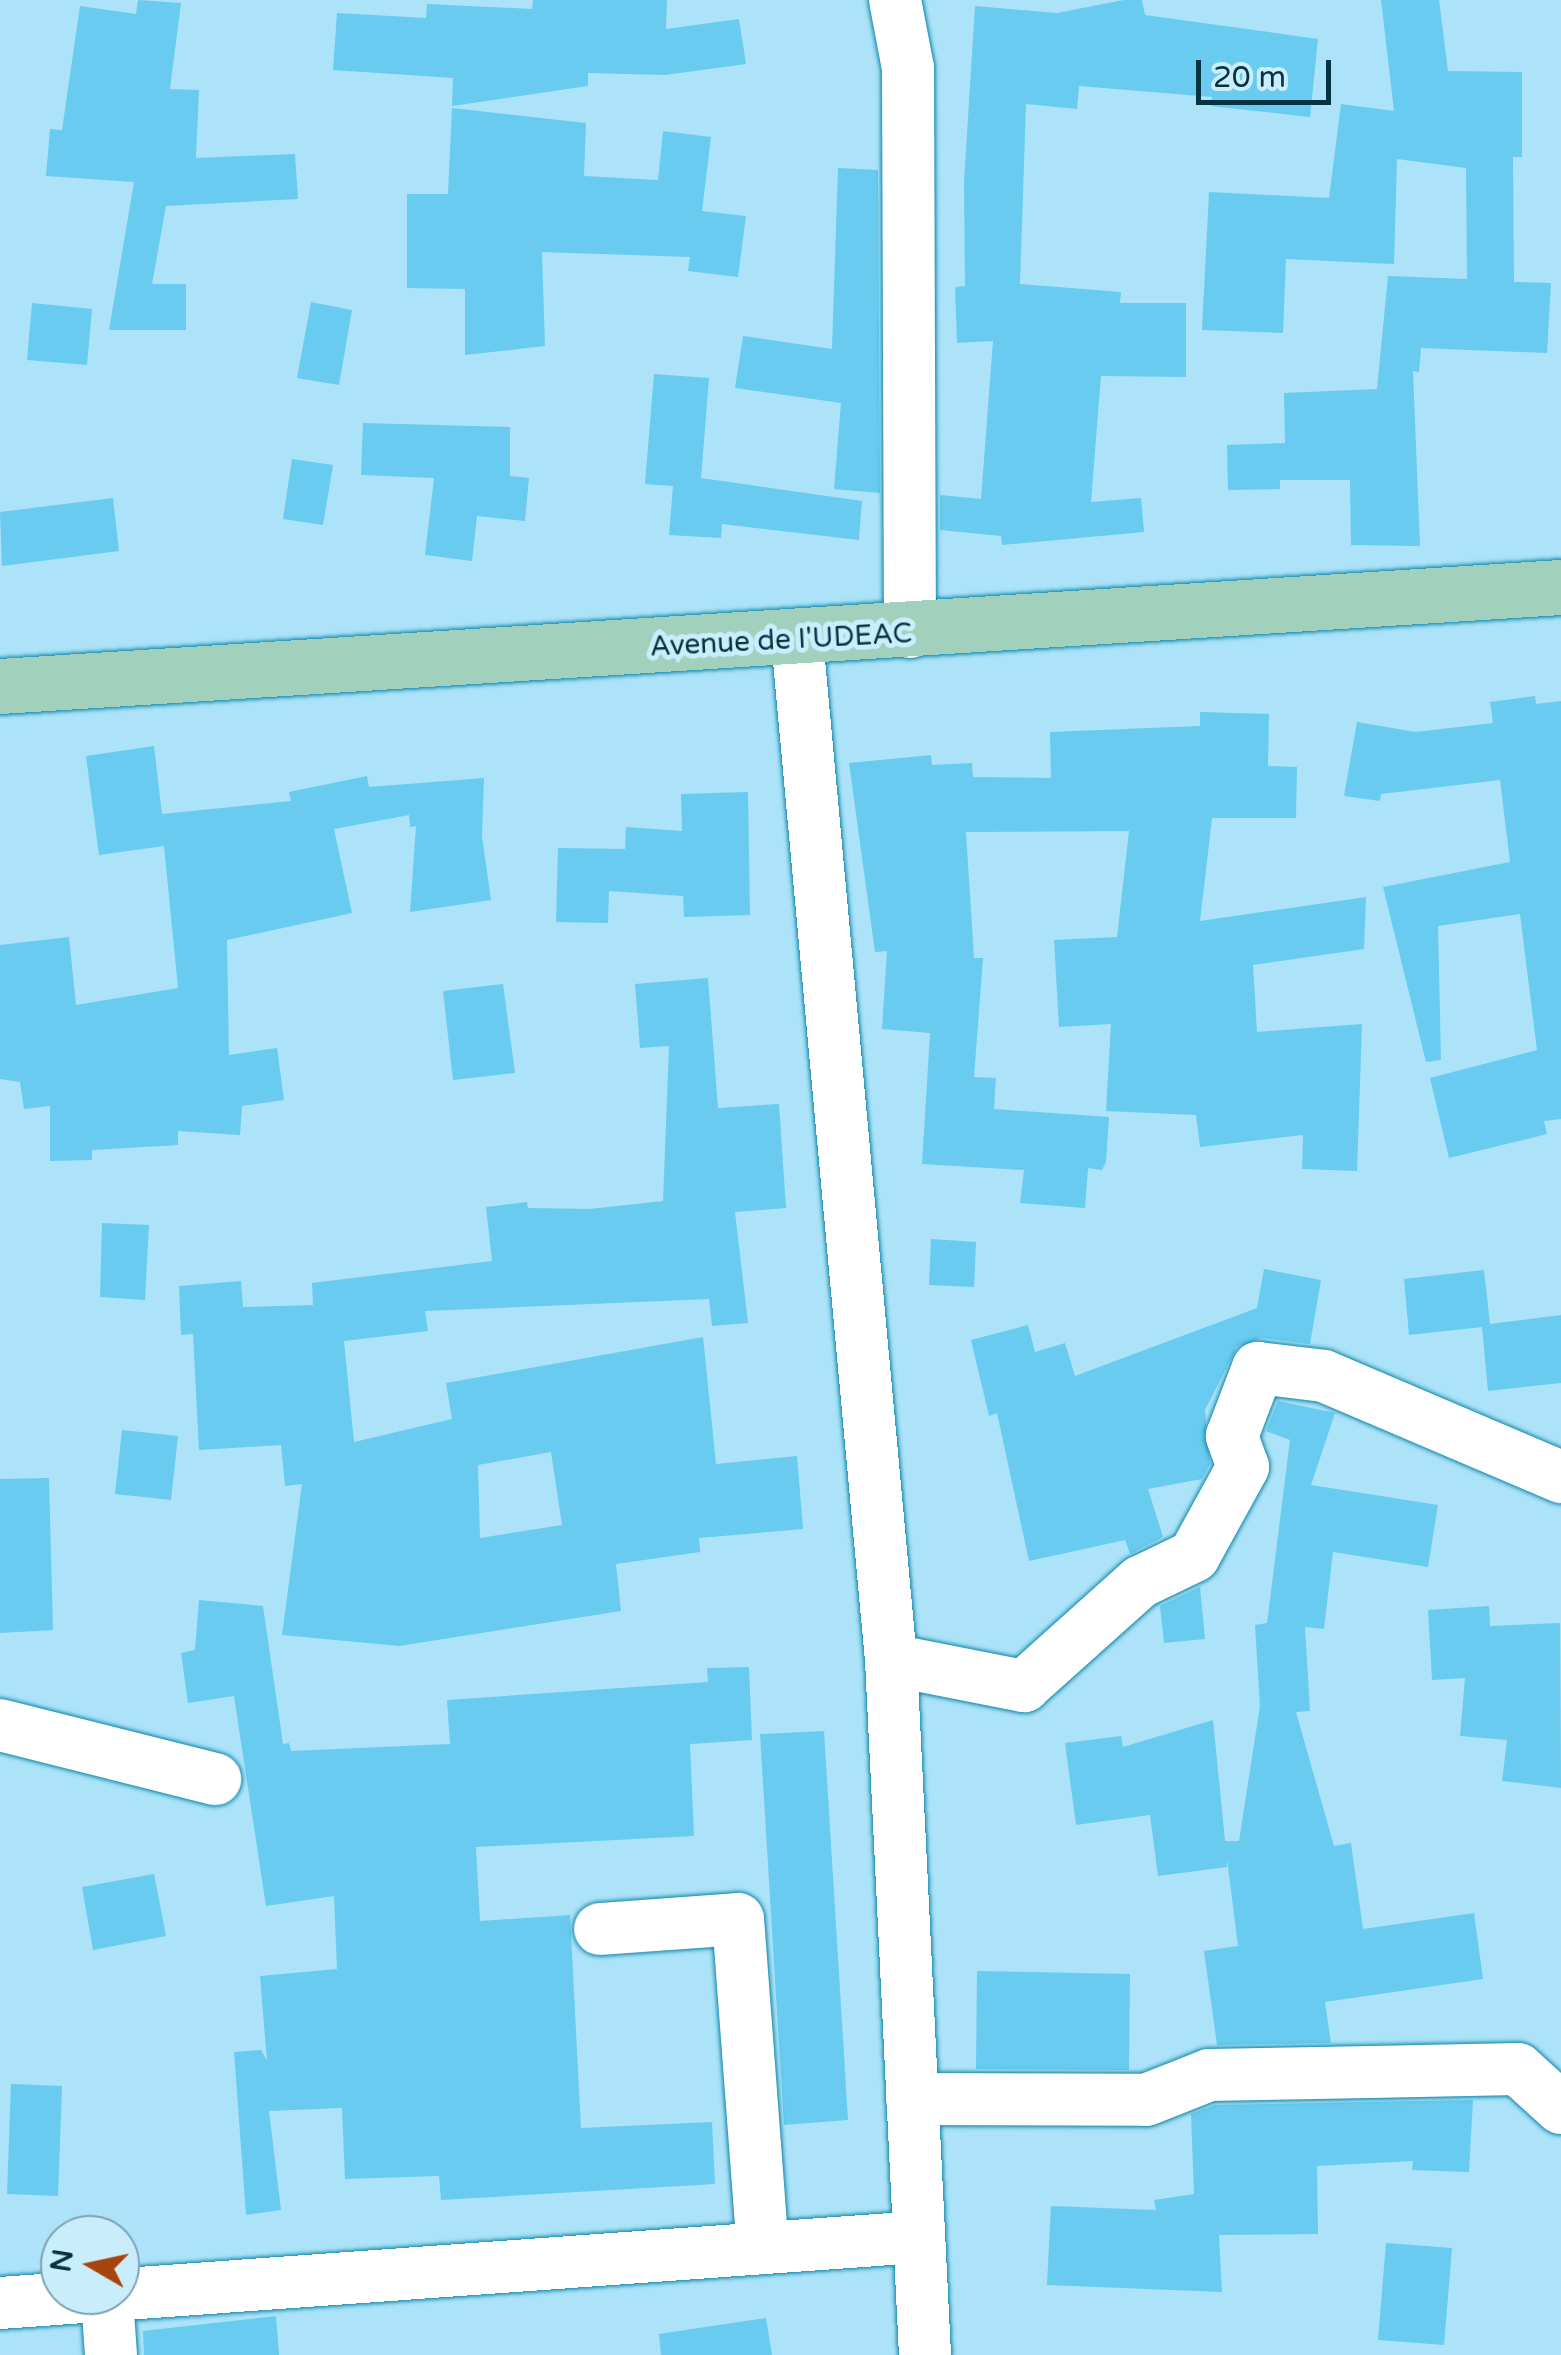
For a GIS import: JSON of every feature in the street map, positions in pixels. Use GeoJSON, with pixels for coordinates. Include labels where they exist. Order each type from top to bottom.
{"type":"FeatureCollection","features":[{"type":"Feature","properties":{"kind":"main road","name":"Avenue de I'UDEAC"},"geometry":{"type":"LineString","coordinates":[[0,686],[910,632],[1561,587]]}},
{"type":"Feature","properties":{"kind":"street"},"geometry":{"type":"LineString","coordinates":[[896,0],[908,68],[910,632]]}},
{"type":"Feature","properties":{"kind":"street"},"geometry":{"type":"LineString","coordinates":[[797,639],[891,1660],[926,2355]]}},
{"type":"Feature","properties":{"kind":"street"},"geometry":{"type":"LineString","coordinates":[[891,1660],[1024,1686],[1140,1582],[1194,1556],[1243,1467],[1232,1436],[1258,1368],[1324,1376],[1561,1476]]}},
{"type":"Feature","properties":{"kind":"street"},"geometry":{"type":"LineString","coordinates":[[0,1725],[214,1780]]}},
{"type":"Feature","properties":{"kind":"street"},"geometry":{"type":"LineString","coordinates":[[600,1929],[738,1919],[763,2248]]}},
{"type":"Feature","properties":{"kind":"street"},"geometry":{"type":"LineString","coordinates":[[912,2100],[1146,2100],[1209,2075],[1518,2069],[1561,2108]]}},
{"type":"Feature","properties":{"kind":"street"},"geometry":{"type":"LineString","coordinates":[[140,2295],[920,2237]]}},
{"type":"Feature","properties":{"kind":"street"},"geometry":{"type":"LineString","coordinates":[[0,2302],[40,2301]]}},
{"type":"Feature","properties":{"kind":"street"},"geometry":{"type":"LineString","coordinates":[[108,2315],[111,2355]]}},
{"type":"Feature","properties":{"kind":"building"},"geometry":{"type":"Polygon","coordinates":[[[138,0],[181,3],[170,89],[199,90],[196,158],[295,154],[298,199],[166,206],[152,284],[186,284],[186,330],[109,330],[134,182],[46,176],[50,129],[62,130],[80,6],[136,14],[138,0]]]}},
{"type":"Feature","properties":{"kind":"building"},"geometry":{"type":"Polygon","coordinates":[[[533,0],[667,0],[666,29],[739,19],[746,64],[665,75],[588,73],[588,86],[452,106],[453,78],[333,70],[337,13],[426,18],[427,4],[532,9],[533,0]]]}},
{"type":"Feature","properties":{"kind":"building"},"geometry":{"type":"Polygon","coordinates":[[[1142,0],[1145,15],[1318,39],[1310,117],[1211,106],[1212,97],[1079,86],[1077,109],[1026,104],[1020,284],[1121,292],[1120,303],[1186,303],[1186,377],[1101,376],[1091,502],[1141,498],[1144,532],[1002,545],[1001,536],[940,530],[940,495],[981,499],[993,341],[957,343],[955,287],[965,286],[964,182],[975,6],[1057,13],[1142,0]]]}},
{"type":"Feature","properties":{"kind":"building"},"geometry":{"type":"Polygon","coordinates":[[[1381,0],[1439,0],[1448,71],[1522,72],[1522,157],[1513,157],[1514,282],[1551,283],[1547,353],[1421,348],[1419,372],[1413,371],[1420,546],[1351,545],[1350,480],[1280,480],[1280,489],[1228,490],[1227,445],[1285,443],[1284,393],[1377,389],[1388,276],[1467,279],[1466,168],[1397,159],[1394,264],[1286,259],[1283,333],[1202,330],[1209,192],[1329,198],[1341,104],[1394,111],[1381,0]]]}},
{"type":"Feature","properties":{"kind":"building"},"geometry":{"type":"Polygon","coordinates":[[[452,108],[586,123],[584,176],[658,180],[663,131],[711,137],[702,211],[746,216],[738,277],[688,271],[690,257],[542,252],[545,346],[465,355],[465,289],[407,288],[407,194],[448,194],[452,108]]]}},
{"type":"Feature","properties":{"kind":"building"},"geometry":{"type":"Polygon","coordinates":[[[838,168],[878,170],[880,493],[834,489],[841,403],[735,388],[743,336],[832,349],[838,168]]]}},
{"type":"Feature","properties":{"kind":"building"},"geometry":{"type":"Polygon","coordinates":[[[311,302],[352,310],[339,385],[297,378],[311,302]]]}},
{"type":"Feature","properties":{"kind":"building"},"geometry":{"type":"Polygon","coordinates":[[[32,303],[92,309],[87,365],[27,360],[32,303]]]}},
{"type":"Feature","properties":{"kind":"building"},"geometry":{"type":"Polygon","coordinates":[[[654,374],[709,378],[701,478],[862,501],[859,540],[722,524],[721,538],[669,535],[673,486],[645,484],[654,374]]]}},
{"type":"Feature","properties":{"kind":"building"},"geometry":{"type":"Polygon","coordinates":[[[363,423],[510,427],[510,476],[529,478],[525,521],[477,516],[472,561],[425,555],[434,478],[361,475],[363,423]]]}},
{"type":"Feature","properties":{"kind":"building"},"geometry":{"type":"Polygon","coordinates":[[[292,459],[333,465],[323,525],[283,519],[292,459]]]}},
{"type":"Feature","properties":{"kind":"building"},"geometry":{"type":"Polygon","coordinates":[[[113,498],[119,551],[2,566],[0,512],[113,498]]]}},
{"type":"Feature","properties":{"kind":"building"},"geometry":{"type":"Polygon","coordinates":[[[1535,696],[1536,704],[1561,701],[1561,1119],[1544,1121],[1547,1134],[1449,1158],[1430,1078],[1537,1050],[1520,914],[1438,926],[1441,1060],[1426,1062],[1383,887],[1510,862],[1500,780],[1381,794],[1380,801],[1344,796],[1357,722],[1416,732],[1493,723],[1490,702],[1535,696]]]}},
{"type":"Feature","properties":{"kind":"building"},"geometry":{"type":"Polygon","coordinates":[[[1200,712],[1269,714],[1268,766],[1297,767],[1296,818],[1212,818],[1200,921],[1366,897],[1364,949],[1253,965],[1257,1032],[1362,1024],[1357,1171],[1302,1169],[1303,1135],[1200,1147],[1196,1115],[1106,1111],[1111,1024],[1059,1027],[1054,940],[1117,937],[1129,831],[966,832],[974,958],[983,958],[974,1077],[996,1078],[994,1109],[1109,1117],[1106,1162],[1102,1170],[1088,1168],[1085,1208],[1020,1203],[1024,1170],[922,1164],[930,1033],[882,1029],[887,951],[875,952],[849,763],[931,755],[932,765],[972,763],[973,777],[1051,778],[1050,732],[1200,726],[1200,712]]]}},
{"type":"Feature","properties":{"kind":"building"},"geometry":{"type":"Polygon","coordinates":[[[154,746],[162,814],[291,801],[289,792],[367,776],[369,787],[484,778],[482,836],[491,900],[410,912],[416,826],[410,827],[409,815],[334,829],[352,913],[227,940],[229,1055],[277,1048],[284,1100],[242,1106],[240,1135],[178,1131],[178,1145],[92,1150],[92,1160],[50,1161],[50,1106],[24,1109],[20,1082],[0,1079],[0,945],[69,937],[76,1005],[178,988],[164,846],[99,855],[86,756],[154,746]]]}},
{"type":"Feature","properties":{"kind":"building"},"geometry":{"type":"Polygon","coordinates":[[[748,792],[750,915],[684,917],[683,896],[609,891],[608,923],[556,922],[558,848],[625,849],[626,827],[682,831],[681,794],[748,792]]]}},
{"type":"Feature","properties":{"kind":"building"},"geometry":{"type":"Polygon","coordinates":[[[708,978],[718,1108],[779,1104],[786,1208],[735,1212],[748,1323],[712,1326],[709,1299],[425,1311],[428,1331],[344,1341],[354,1442],[452,1419],[446,1383],[703,1337],[716,1464],[797,1456],[803,1529],[699,1538],[700,1552],[616,1564],[621,1611],[399,1646],[282,1635],[302,1484],[285,1486],[281,1445],[199,1450],[193,1334],[181,1335],[179,1286],[241,1281],[243,1307],[313,1305],[312,1283],[492,1261],[486,1207],[527,1202],[528,1208],[590,1209],[663,1201],[669,1046],[640,1048],[635,984],[708,978]],[[551,1452],[478,1465],[480,1538],[562,1525],[551,1452]]]}},
{"type":"Feature","properties":{"kind":"building"},"geometry":{"type":"Polygon","coordinates":[[[503,984],[515,1073],[453,1080],[443,991],[503,984]]]}},
{"type":"Feature","properties":{"kind":"building"},"geometry":{"type":"Polygon","coordinates":[[[102,1223],[149,1225],[145,1300],[100,1297],[102,1223]]]}},
{"type":"Feature","properties":{"kind":"building"},"geometry":{"type":"Polygon","coordinates":[[[931,1239],[976,1242],[974,1287],[929,1285],[931,1239]]]}},
{"type":"Feature","properties":{"kind":"building"},"geometry":{"type":"Polygon","coordinates":[[[1264,1269],[1321,1280],[1310,1344],[1261,1338],[1237,1347],[1205,1410],[1210,1464],[1202,1479],[1148,1489],[1163,1537],[1130,1554],[1125,1540],[1029,1561],[997,1413],[989,1416],[971,1340],[1028,1325],[1035,1352],[1065,1343],[1075,1376],[1257,1308],[1264,1269]]]}},
{"type":"Feature","properties":{"kind":"building"},"geometry":{"type":"Polygon","coordinates":[[[1484,1270],[1490,1324],[1561,1315],[1561,1383],[1488,1391],[1482,1327],[1409,1335],[1404,1279],[1484,1270]]]}},
{"type":"Feature","properties":{"kind":"building"},"geometry":{"type":"Polygon","coordinates":[[[1278,1401],[1335,1413],[1311,1485],[1438,1505],[1428,1567],[1333,1552],[1324,1629],[1305,1627],[1310,1711],[1296,1712],[1334,1846],[1351,1843],[1363,1929],[1474,1913],[1483,1979],[1325,2002],[1331,2043],[1217,2045],[1204,1951],[1238,1946],[1227,1859],[1227,1867],[1158,1876],[1150,1815],[1076,1825],[1065,1743],[1121,1736],[1123,1747],[1213,1720],[1225,1841],[1239,1841],[1260,1706],[1255,1625],[1267,1623],[1290,1440],[1266,1431],[1278,1401]]]}},
{"type":"Feature","properties":{"kind":"building"},"geometry":{"type":"Polygon","coordinates":[[[122,1430],[178,1436],[171,1500],[115,1494],[122,1430]]]}},
{"type":"Feature","properties":{"kind":"building"},"geometry":{"type":"Polygon","coordinates":[[[49,1478],[53,1630],[0,1633],[0,1479],[49,1478]]]}},
{"type":"Feature","properties":{"kind":"building"},"geometry":{"type":"Polygon","coordinates":[[[1200,1587],[1205,1639],[1164,1643],[1160,1606],[1200,1587]]]}},
{"type":"Feature","properties":{"kind":"building"},"geometry":{"type":"Polygon","coordinates":[[[199,1600],[263,1606],[283,1744],[289,1743],[291,1751],[450,1744],[447,1700],[708,1682],[707,1668],[749,1667],[752,1740],[690,1744],[694,1836],[476,1847],[480,1921],[570,1915],[581,2128],[712,2122],[715,2184],[441,2200],[439,2176],[345,2179],[342,2108],[269,2111],[281,2210],[246,2215],[234,2052],[261,2050],[267,2061],[260,1976],[337,1969],[334,1896],[266,1906],[234,1696],[188,1703],[181,1653],[195,1650],[199,1600]]]}},
{"type":"Feature","properties":{"kind":"building"},"geometry":{"type":"Polygon","coordinates":[[[1489,1606],[1490,1626],[1560,1623],[1561,1788],[1502,1781],[1507,1740],[1460,1736],[1465,1678],[1432,1680],[1428,1610],[1489,1606]]]}},
{"type":"Feature","properties":{"kind":"building"},"geometry":{"type":"Polygon","coordinates":[[[824,1731],[848,2120],[784,2125],[760,1734],[824,1731]]]}},
{"type":"Feature","properties":{"kind":"building"},"geometry":{"type":"Polygon","coordinates":[[[154,1874],[166,1936],[93,1950],[82,1887],[154,1874]]]}},
{"type":"Feature","properties":{"kind":"building"},"geometry":{"type":"Polygon","coordinates":[[[977,1971],[1130,1974],[1129,2070],[976,2069],[977,1971]]]}},
{"type":"Feature","properties":{"kind":"building"},"geometry":{"type":"Polygon","coordinates":[[[11,2084],[62,2086],[58,2196],[7,2194],[11,2084]]]}},
{"type":"Feature","properties":{"kind":"building"},"geometry":{"type":"Polygon","coordinates":[[[1473,2100],[1469,2172],[1412,2170],[1413,2161],[1317,2166],[1318,2234],[1219,2235],[1222,2292],[1047,2285],[1051,2206],[1156,2210],[1154,2200],[1194,2194],[1191,2114],[1215,2105],[1473,2100]]]}},
{"type":"Feature","properties":{"kind":"building"},"geometry":{"type":"Polygon","coordinates":[[[1386,2243],[1452,2248],[1444,2345],[1378,2340],[1386,2243]]]}},
{"type":"Feature","properties":{"kind":"building"},"geometry":{"type":"Polygon","coordinates":[[[276,2316],[279,2355],[144,2355],[143,2331],[276,2316]]]}},
{"type":"Feature","properties":{"kind":"building"},"geometry":{"type":"Polygon","coordinates":[[[766,2318],[772,2355],[661,2355],[659,2334],[766,2318]]]}}]}
